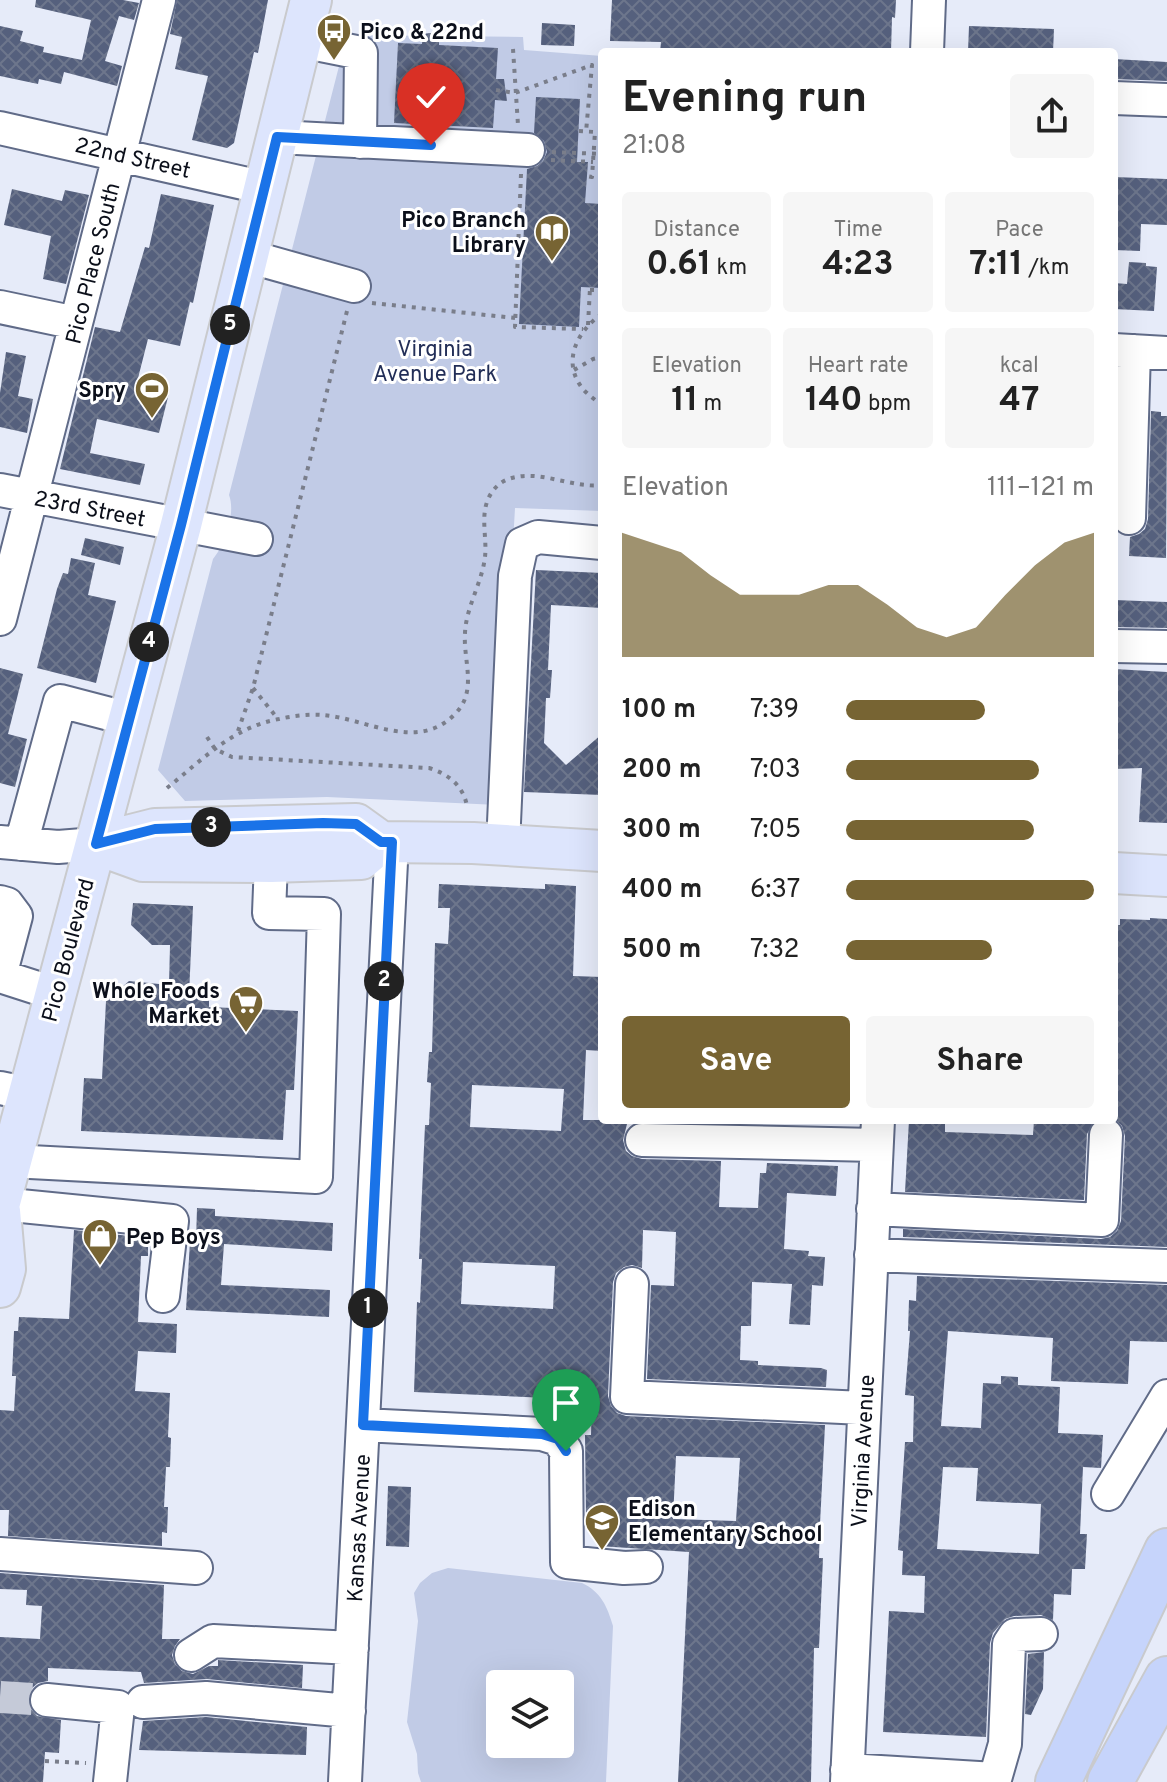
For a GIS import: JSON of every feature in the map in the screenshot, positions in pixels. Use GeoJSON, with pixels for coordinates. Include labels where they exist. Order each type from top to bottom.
{"type":"FeatureCollection","features":[{"type":"Feature","properties":{"kind":"highway"},"geometry":{"type":"LineString","coordinates":[[1058,1782],[1167,1551]]}},
{"type":"Feature","properties":{"kind":"highway"},"geometry":{"type":"LineString","coordinates":[[1110,1782],[1167,1679]]}},
{"type":"Feature","properties":{"kind":"main road","name":"Pico Boulevard"},"geometry":{"type":"LineString","coordinates":[[0,1203],[11,1161],[14,1091],[56,994],[181,525],[311,0]]}},
{"type":"Feature","properties":{"kind":"main road"},"geometry":{"type":"LineString","coordinates":[[96,844],[155,829],[323,823],[356,824],[386,842],[598,851]]}},
{"type":"Feature","properties":{"kind":"main road"},"geometry":{"type":"LineString","coordinates":[[96,844],[143,861],[271,862],[361,859],[386,842]]}},
{"type":"Feature","properties":{"kind":"main road"},"geometry":{"type":"LineString","coordinates":[[1118,873],[1167,876]]}},
{"type":"Feature","properties":{"kind":"main road"},"geometry":{"type":"LineString","coordinates":[[0,1211],[5,1269],[0,1287]]}},
{"type":"Feature","properties":{"kind":"street","name":"Pico Place South"},"geometry":{"type":"LineString","coordinates":[[0,619],[15,494],[76,323],[159,0]]}},
{"type":"Feature","properties":{"kind":"street"},"geometry":{"type":"LineString","coordinates":[[927,48],[929,0]]}},
{"type":"Feature","properties":{"kind":"street"},"geometry":{"type":"LineString","coordinates":[[301,41],[361,53],[360,142]]}},
{"type":"Feature","properties":{"kind":"street"},"geometry":{"type":"LineString","coordinates":[[1118,98],[1167,100]]}},
{"type":"Feature","properties":{"kind":"street","name":"22nd Street"},"geometry":{"type":"LineString","coordinates":[[0,128],[265,188]]}},
{"type":"Feature","properties":{"kind":"street"},"geometry":{"type":"LineString","coordinates":[[277,137],[523,151]]}},
{"type":"Feature","properties":{"kind":"street"},"geometry":{"type":"LineString","coordinates":[[247,256],[352,293]]}},
{"type":"Feature","properties":{"kind":"street"},"geometry":{"type":"LineString","coordinates":[[0,307],[76,323]]}},
{"type":"Feature","properties":{"kind":"street"},"geometry":{"type":"LineString","coordinates":[[1129,518],[1124,351],[1167,353]]}},
{"type":"Feature","properties":{"kind":"street","name":"23rd Street"},"geometry":{"type":"LineString","coordinates":[[15,494],[256,539]]}},
{"type":"Feature","properties":{"kind":"street"},"geometry":{"type":"LineString","coordinates":[[503,845],[515,576],[522,544],[538,537],[598,543]]}},
{"type":"Feature","properties":{"kind":"street"},"geometry":{"type":"LineString","coordinates":[[1118,646],[1167,647]]}},
{"type":"Feature","properties":{"kind":"street"},"geometry":{"type":"LineString","coordinates":[[96,844],[58,847],[10,843],[60,701],[129,719]]}},
{"type":"Feature","properties":{"kind":"street","name":"Kansas Avenue"},"geometry":{"type":"LineString","coordinates":[[345,1782],[363,1425],[386,842]]}},
{"type":"Feature","properties":{"kind":"street"},"geometry":{"type":"LineString","coordinates":[[11,1161],[316,1177],[324,914],[269,913],[271,862]]}},
{"type":"Feature","properties":{"kind":"street"},"geometry":{"type":"LineString","coordinates":[[0,902],[7,904],[16,916],[0,976],[56,994]]}},
{"type":"Feature","properties":{"kind":"street"},"geometry":{"type":"LineString","coordinates":[[642,1140],[877,1132]]}},
{"type":"Feature","properties":{"kind":"street","name":"Virginia Avenue"},"geometry":{"type":"LineString","coordinates":[[847,1776],[877,1132]]}},
{"type":"Feature","properties":{"kind":"street"},"geometry":{"type":"LineString","coordinates":[[873,1209],[1102,1220],[1106,1135]]}},
{"type":"Feature","properties":{"kind":"street"},"geometry":{"type":"LineString","coordinates":[[0,1203],[172,1221],[163,1296]]}},
{"type":"Feature","properties":{"kind":"street"},"geometry":{"type":"LineString","coordinates":[[871,1255],[1167,1266]]}},
{"type":"Feature","properties":{"kind":"street"},"geometry":{"type":"LineString","coordinates":[[632,1284],[627,1397],[863,1408]]}},
{"type":"Feature","properties":{"kind":"street"},"geometry":{"type":"LineString","coordinates":[[1108,1494],[1167,1396]]}},
{"type":"Feature","properties":{"kind":"street"},"geometry":{"type":"LineString","coordinates":[[363,1425],[542,1434],[558,1439],[566,1451],[567,1562],[646,1567]]}},
{"type":"Feature","properties":{"kind":"street"},"geometry":{"type":"LineString","coordinates":[[0,1554],[196,1568]]}},
{"type":"Feature","properties":{"kind":"street"},"geometry":{"type":"LineString","coordinates":[[847,1776],[992,1781],[998,1774],[1005,1744],[1009,1644],[1015,1635],[1041,1634]]}},
{"type":"Feature","properties":{"kind":"street"},"geometry":{"type":"LineString","coordinates":[[191,1655],[213,1641],[352,1648]]}},
{"type":"Feature","properties":{"kind":"street"},"geometry":{"type":"LineString","coordinates":[[143,1702],[206,1698],[349,1711]]}},
{"type":"Feature","properties":{"kind":"street"},"geometry":{"type":"LineString","coordinates":[[47,1700],[118,1707],[99,1773]]}},
{"type":"Feature","properties":{"kind":"path"},"geometry":{"type":"LineString","coordinates":[[513,49],[523,151],[515,327],[586,327]]}},
{"type":"Feature","properties":{"kind":"path"},"geometry":{"type":"LineString","coordinates":[[496,90],[515,93],[592,65],[586,132]]}},
{"type":"Feature","properties":{"kind":"path"},"geometry":{"type":"LineString","coordinates":[[579,131],[595,132],[592,177],[587,176]]}},
{"type":"Feature","properties":{"kind":"path"},"geometry":{"type":"LineString","coordinates":[[523,151],[598,154]]}},
{"type":"Feature","properties":{"kind":"path"},"geometry":{"type":"LineString","coordinates":[[586,327],[590,289],[598,290]]}},
{"type":"Feature","properties":{"kind":"path"},"geometry":{"type":"LineString","coordinates":[[238,731],[253,688],[352,293],[515,318]]}},
{"type":"Feature","properties":{"kind":"path"},"geometry":{"type":"LineString","coordinates":[[598,317],[579,335],[571,364],[582,388],[598,402]]}},
{"type":"Feature","properties":{"kind":"path"},"geometry":{"type":"LineString","coordinates":[[574,370],[598,358]]}},
{"type":"Feature","properties":{"kind":"path"},"geometry":{"type":"LineString","coordinates":[[167,788],[238,731],[278,719],[320,715],[418,734],[438,727],[456,714],[465,698],[469,678],[464,636],[485,557],[484,511],[488,497],[497,486],[520,477],[598,486]]}},
{"type":"Feature","properties":{"kind":"path"},"geometry":{"type":"LineString","coordinates":[[253,688],[266,708],[278,719]]}},
{"type":"Feature","properties":{"kind":"path"},"geometry":{"type":"LineString","coordinates":[[207,737],[223,755],[238,758],[429,768],[459,785],[467,806]]}},
{"type":"Feature","properties":{"kind":"path"},"geometry":{"type":"LineString","coordinates":[[45,1761],[99,1773]]}},
{"type":"Feature","properties":{"kind":"green space","name":"Virginia Avenue Park"},"geometry":{"type":"Polygon","coordinates":[[[347,35],[523,37],[524,50],[598,56],[598,511],[515,508],[498,805],[327,797],[185,801],[158,770],[213,559],[222,546],[228,528],[231,511],[229,495],[347,35]]]}},
{"type":"Feature","properties":{"kind":"green space"},"geometry":{"type":"Polygon","coordinates":[[[448,1568],[582,1583],[599,1595],[613,1626],[606,1782],[421,1782],[417,1754],[407,1722],[418,1621],[414,1593],[432,1573],[448,1568]]]}},
{"type":"Feature","properties":{"kind":"building"},"geometry":{"type":"Polygon","coordinates":[[[36,0],[123,0],[139,3],[134,20],[119,16],[105,61],[122,66],[117,86],[64,72],[61,84],[39,79],[38,84],[0,76],[0,26],[23,31],[20,41],[44,47],[43,52],[82,60],[91,20],[35,7],[36,0]]]}},
{"type":"Feature","properties":{"kind":"building"},"geometry":{"type":"Polygon","coordinates":[[[177,0],[268,0],[258,53],[254,52],[234,143],[227,148],[192,140],[208,76],[175,69],[182,37],[170,34],[177,0]]]}},
{"type":"Feature","properties":{"kind":"building"},"geometry":{"type":"Polygon","coordinates":[[[612,0],[896,0],[891,48],[660,48],[661,42],[610,41],[612,0]]]}},
{"type":"Feature","properties":{"kind":"building"},"geometry":{"type":"Polygon","coordinates":[[[542,23],[575,25],[574,46],[541,45],[542,23]]]}},
{"type":"Feature","properties":{"kind":"building"},"geometry":{"type":"Polygon","coordinates":[[[969,26],[1054,29],[1053,48],[968,48],[969,26]]]}},
{"type":"Feature","properties":{"kind":"building"},"geometry":{"type":"Polygon","coordinates":[[[439,32],[439,45],[498,48],[496,79],[504,79],[507,101],[495,100],[493,128],[394,123],[398,43],[422,44],[422,34],[439,32]]]}},
{"type":"Feature","properties":{"kind":"building"},"geometry":{"type":"Polygon","coordinates":[[[1118,59],[1167,62],[1167,81],[1118,79],[1118,59]]]}},
{"type":"Feature","properties":{"kind":"building"},"geometry":{"type":"Polygon","coordinates":[[[536,97],[580,99],[577,162],[588,162],[585,203],[598,204],[598,288],[581,287],[579,327],[519,324],[527,169],[543,161],[547,152],[544,141],[534,133],[536,97]]]}},
{"type":"Feature","properties":{"kind":"building"},"geometry":{"type":"Polygon","coordinates":[[[1118,177],[1167,179],[1167,225],[1141,224],[1140,251],[1118,250],[1118,177]]]}},
{"type":"Feature","properties":{"kind":"building"},"geometry":{"type":"Polygon","coordinates":[[[12,189],[62,201],[65,190],[89,195],[66,284],[43,279],[51,236],[4,225],[12,189]]]}},
{"type":"Feature","properties":{"kind":"building"},"geometry":{"type":"Polygon","coordinates":[[[161,194],[214,205],[193,303],[190,302],[180,346],[148,339],[137,382],[170,389],[159,433],[97,419],[90,453],[145,464],[140,485],[60,469],[95,327],[120,332],[145,247],[149,248],[161,194]]]}},
{"type":"Feature","properties":{"kind":"building"},"geometry":{"type":"Polygon","coordinates":[[[1129,262],[1157,267],[1154,311],[1118,309],[1118,283],[1127,284],[1129,262]]]}},
{"type":"Feature","properties":{"kind":"building"},"geometry":{"type":"Polygon","coordinates":[[[6,352],[26,356],[18,396],[33,399],[27,433],[0,427],[0,393],[6,352]]]}},
{"type":"Feature","properties":{"kind":"building"},"geometry":{"type":"Polygon","coordinates":[[[1151,411],[1167,416],[1166,558],[1129,556],[1130,537],[1145,529],[1148,519],[1151,411]]]}},
{"type":"Feature","properties":{"kind":"building"},"geometry":{"type":"Polygon","coordinates":[[[85,538],[124,547],[120,565],[81,555],[85,538]]]}},
{"type":"Feature","properties":{"kind":"building"},"geometry":{"type":"Polygon","coordinates":[[[71,558],[95,563],[88,595],[116,601],[96,683],[37,668],[57,589],[63,573],[68,574],[71,558]]]}},
{"type":"Feature","properties":{"kind":"building"},"geometry":{"type":"Polygon","coordinates":[[[536,570],[598,573],[598,608],[551,605],[548,670],[552,670],[550,698],[546,698],[544,743],[566,765],[598,737],[598,795],[524,792],[536,570]]]}},
{"type":"Feature","properties":{"kind":"building"},"geometry":{"type":"Polygon","coordinates":[[[1118,600],[1167,602],[1167,628],[1118,627],[1118,600]]]}},
{"type":"Feature","properties":{"kind":"building"},"geometry":{"type":"Polygon","coordinates":[[[0,668],[23,674],[8,734],[27,739],[15,787],[0,783],[0,668]]]}},
{"type":"Feature","properties":{"kind":"building"},"geometry":{"type":"Polygon","coordinates":[[[1118,669],[1167,672],[1167,823],[1139,822],[1142,768],[1118,769],[1118,669]]]}},
{"type":"Feature","properties":{"kind":"building"},"geometry":{"type":"Polygon","coordinates":[[[439,884],[545,889],[545,884],[576,886],[573,976],[598,977],[598,1051],[586,1050],[583,1120],[598,1120],[598,1124],[627,1124],[623,1140],[626,1151],[632,1156],[642,1159],[721,1161],[719,1207],[758,1208],[760,1173],[766,1173],[767,1163],[838,1166],[836,1196],[787,1193],[784,1249],[809,1251],[808,1256],[825,1257],[823,1286],[812,1285],[810,1325],[789,1324],[792,1284],[752,1282],[751,1326],[741,1326],[740,1360],[758,1361],[758,1365],[821,1368],[827,1370],[826,1387],[647,1379],[651,1285],[674,1286],[676,1232],[643,1230],[642,1268],[632,1265],[624,1267],[616,1273],[613,1282],[608,1396],[617,1413],[626,1416],[825,1425],[819,1558],[823,1558],[819,1648],[814,1648],[811,1782],[678,1782],[689,1552],[599,1546],[600,1517],[586,1516],[585,1435],[591,1435],[592,1400],[414,1392],[417,1302],[420,1303],[422,1259],[419,1259],[425,1125],[429,1125],[431,1083],[427,1082],[429,1052],[432,1052],[435,943],[448,944],[450,908],[438,908],[439,884]],[[472,1085],[470,1127],[561,1131],[564,1089],[472,1085]],[[463,1262],[461,1304],[553,1309],[555,1266],[463,1262]],[[676,1456],[673,1519],[736,1521],[740,1458],[676,1456]]]}},
{"type":"Feature","properties":{"kind":"building"},"geometry":{"type":"Polygon","coordinates":[[[133,903],[193,906],[189,995],[209,995],[209,1007],[298,1011],[294,1090],[286,1090],[283,1140],[81,1131],[84,1078],[102,1079],[106,1001],[129,981],[169,985],[170,945],[152,945],[131,925],[133,903]]]}},
{"type":"Feature","properties":{"kind":"building"},"geometry":{"type":"Polygon","coordinates":[[[1120,919],[1167,919],[1167,1247],[903,1237],[903,1229],[1101,1239],[1117,1231],[1121,1221],[1125,1136],[1118,1122],[1118,925],[1120,919]]]}},
{"type":"Feature","properties":{"kind":"building"},"geometry":{"type":"Polygon","coordinates":[[[909,1124],[945,1124],[945,1132],[1033,1135],[1034,1124],[1093,1124],[1087,1134],[1084,1200],[905,1192],[909,1124]]]}},
{"type":"Feature","properties":{"kind":"building"},"geometry":{"type":"Polygon","coordinates":[[[197,1208],[215,1209],[215,1216],[333,1223],[332,1251],[224,1244],[221,1285],[330,1290],[329,1317],[186,1310],[190,1241],[196,1241],[197,1208]]]}},
{"type":"Feature","properties":{"kind":"building"},"geometry":{"type":"Polygon","coordinates":[[[74,1230],[148,1238],[148,1256],[141,1256],[138,1322],[177,1324],[176,1353],[138,1351],[135,1391],[170,1393],[170,1467],[166,1467],[164,1507],[168,1507],[167,1533],[162,1532],[162,1546],[8,1536],[9,1510],[0,1510],[0,1410],[14,1411],[14,1331],[18,1331],[19,1317],[69,1319],[74,1230]]]}},
{"type":"Feature","properties":{"kind":"building"},"geometry":{"type":"Polygon","coordinates":[[[917,1276],[1167,1285],[1167,1342],[1130,1341],[1128,1384],[1051,1381],[1053,1338],[948,1331],[941,1426],[981,1428],[983,1383],[1001,1384],[1001,1376],[1018,1377],[1018,1385],[1060,1387],[1058,1433],[1103,1435],[1101,1468],[1083,1467],[1080,1534],[1087,1534],[1085,1569],[1072,1569],[1071,1595],[1054,1594],[1053,1620],[1041,1615],[1014,1616],[1005,1619],[993,1633],[986,1737],[883,1732],[889,1611],[924,1613],[925,1576],[902,1575],[903,1551],[898,1550],[905,1442],[913,1442],[914,1396],[905,1395],[909,1300],[916,1301],[917,1276]],[[943,1467],[937,1549],[1039,1554],[1041,1504],[976,1501],[978,1468],[943,1467]]]}},
{"type":"Feature","properties":{"kind":"building"},"geometry":{"type":"Polygon","coordinates":[[[388,1486],[411,1487],[409,1547],[386,1546],[388,1486]]]}},
{"type":"Feature","properties":{"kind":"building"},"geometry":{"type":"Polygon","coordinates":[[[0,1573],[164,1585],[162,1639],[180,1639],[172,1655],[182,1671],[193,1674],[209,1666],[218,1666],[218,1660],[303,1665],[302,1688],[207,1679],[144,1683],[141,1672],[48,1668],[48,1681],[32,1688],[28,1699],[30,1708],[37,1716],[61,1720],[59,1753],[45,1752],[43,1782],[0,1782],[0,1637],[40,1639],[42,1606],[26,1605],[27,1590],[0,1589],[0,1573]]]}},
{"type":"Feature","properties":{"kind":"building"},"geometry":{"type":"Polygon","coordinates":[[[1044,1652],[1043,1689],[1031,1715],[1025,1714],[1028,1654],[1044,1652]]]}},
{"type":"Feature","properties":{"kind":"building"},"geometry":{"type":"Polygon","coordinates":[[[206,1717],[307,1727],[306,1755],[139,1750],[143,1721],[206,1717]]]}},
{"type":"Feature","properties":{"kind":"tunnel"},"geometry":{"type":"LineString","coordinates":[[0,1697],[47,1700]]}},
{"type":"Feature","properties":{"kind":"place","name":"Pico & 22nd"},"geometry":{"type":"Point","coordinates":[334,62]}},
{"type":"Feature","properties":{"kind":"place","name":"Pico Branch Library"},"geometry":{"type":"Point","coordinates":[552,263]}},
{"type":"Feature","properties":{"kind":"place","name":"Spry"},"geometry":{"type":"Point","coordinates":[152,420]}},
{"type":"Feature","properties":{"kind":"place","name":"Whole Foods Market"},"geometry":{"type":"Point","coordinates":[246,1034]}},
{"type":"Feature","properties":{"kind":"place","name":"Pep Boys"},"geometry":{"type":"Point","coordinates":[100,1267]}},
{"type":"Feature","properties":{"kind":"place","name":"Edison Elementary School"},"geometry":{"type":"Point","coordinates":[602,1552]}},
{"type":"Feature","properties":{"kind":"route"},"geometry":{"type":"LineString","coordinates":[[431,145],[277,137],[181,525],[96,844],[155,829],[323,823],[356,824],[381,842],[392,842],[363,1425],[542,1434],[558,1439],[566,1451]]}}]}
